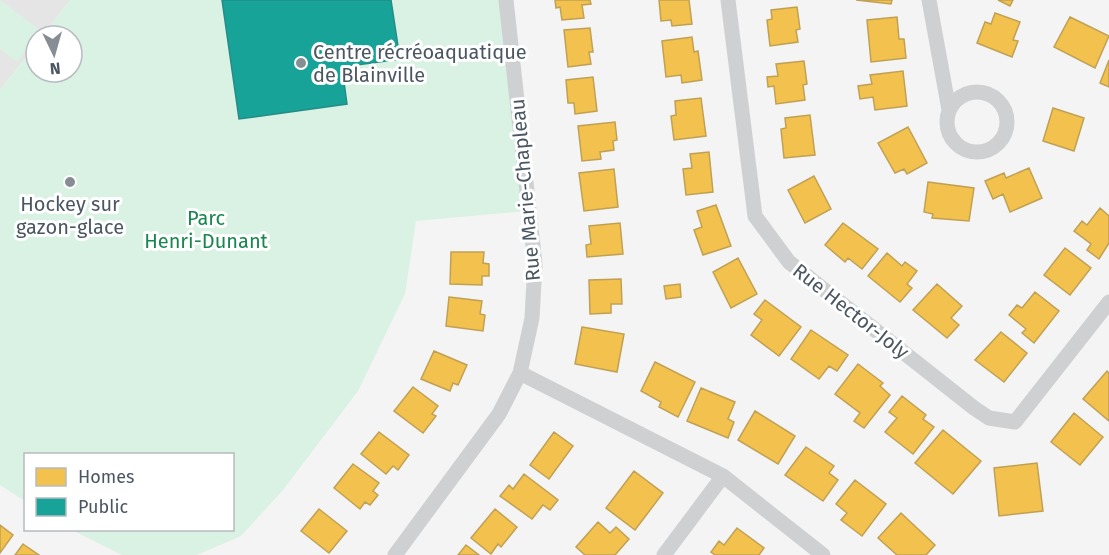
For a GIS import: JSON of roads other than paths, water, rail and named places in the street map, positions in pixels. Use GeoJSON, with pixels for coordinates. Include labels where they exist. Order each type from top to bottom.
{"type":"FeatureCollection","features":[{"type":"Feature","properties":{"kind":"street","name":"Rue Marie-Chapleau"},"geometry":{"type":"LineString","coordinates":[[395,555],[494,422],[520,373],[532,318],[535,264],[506,0]]}},
{"type":"Feature","properties":{"kind":"street","name":"Rue Hector-Joly"},"geometry":{"type":"LineString","coordinates":[[728,0],[755,216],[789,262],[974,408],[989,418],[1015,422],[1109,302]]}},
{"type":"Feature","properties":{"kind":"street"},"geometry":{"type":"LineString","coordinates":[[929,0],[949,110],[947,131],[960,148],[969,152],[990,150],[1005,135],[1006,114],[994,97],[973,92],[963,95],[949,110]]}},
{"type":"Feature","properties":{"kind":"street"},"geometry":{"type":"LineString","coordinates":[[520,373],[723,476],[823,555]]}},
{"type":"Feature","properties":{"kind":"street"},"geometry":{"type":"LineString","coordinates":[[664,555],[723,476]]}},
{"type":"Feature","properties":{"kind":"place","name":"Centre récréoaquatique de Blainville"},"geometry":{"type":"Point","coordinates":[301,63]}},
{"type":"Feature","properties":{"kind":"place","name":"Hockey sur gazon-glace"},"geometry":{"type":"Point","coordinates":[70,182]}},
{"type":"Feature","properties":{"kind":"park label","name":"Parc Henri-Dunant"},"geometry":{"type":"Point","coordinates":[206,230]}}]}
